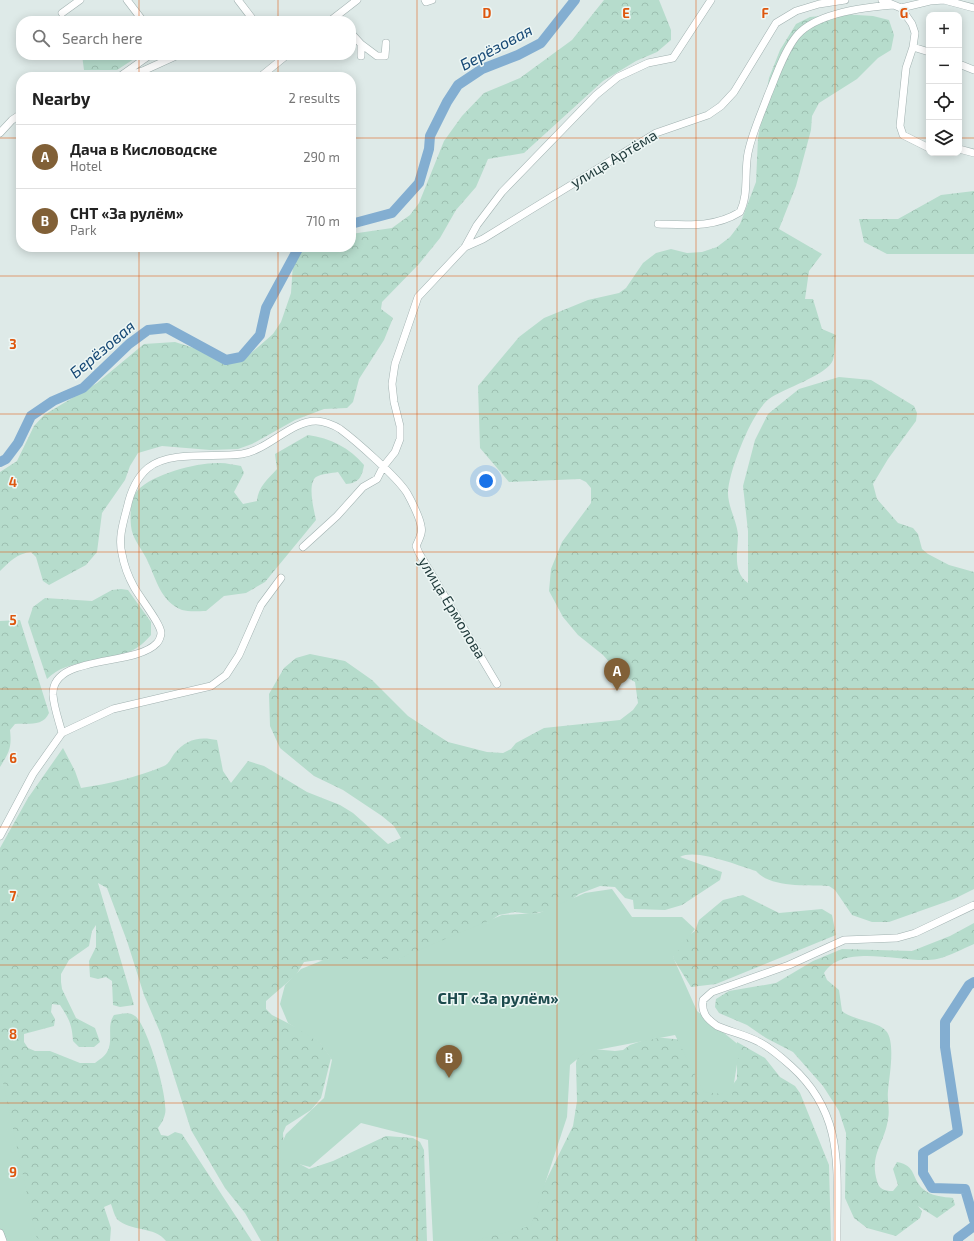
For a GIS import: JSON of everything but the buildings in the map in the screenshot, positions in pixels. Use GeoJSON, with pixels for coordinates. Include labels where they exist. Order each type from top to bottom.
{"type":"FeatureCollection","features":[{"type":"Feature","properties":{"kind":"street"},"geometry":{"type":"LineString","coordinates":[[62,13],[80,0]]}},
{"type":"Feature","properties":{"kind":"street"},"geometry":{"type":"LineString","coordinates":[[127,0],[139,16]]}},
{"type":"Feature","properties":{"kind":"street"},"geometry":{"type":"LineString","coordinates":[[238,0],[250,16]]}},
{"type":"Feature","properties":{"kind":"street"},"geometry":{"type":"LineString","coordinates":[[339,16],[357,0]]}},
{"type":"Feature","properties":{"kind":"street"},"geometry":{"type":"LineString","coordinates":[[425,0],[426,2],[432,0]]}},
{"type":"Feature","properties":{"kind":"street"},"geometry":{"type":"LineString","coordinates":[[303,547],[337,516],[363,488],[377,479],[383,467],[395,452],[400,439],[400,426],[394,402],[392,384],[395,364],[418,296],[465,247],[477,225],[502,192],[596,96],[618,77],[648,64],[672,58],[711,0]]}},
{"type":"Feature","properties":{"kind":"street","name":"улица Артёма"},"geometry":{"type":"LineString","coordinates":[[465,247],[483,239],[656,133],[708,115],[720,106],[734,92],[776,23],[796,11],[819,4],[845,0]]}},
{"type":"Feature","properties":{"kind":"street"},"geometry":{"type":"LineString","coordinates":[[882,0],[902,8],[930,1],[944,0],[960,2],[974,8]]}},
{"type":"Feature","properties":{"kind":"street"},"geometry":{"type":"LineString","coordinates":[[658,224],[692,226],[716,223],[740,212],[744,203],[748,152],[774,80],[796,36],[809,26],[828,17],[872,6],[894,5]]}},
{"type":"Feature","properties":{"kind":"street"},"geometry":{"type":"LineString","coordinates":[[902,8],[915,32],[913,47],[906,68],[900,126],[903,135],[926,146]]}},
{"type":"Feature","properties":{"kind":"street"},"geometry":{"type":"LineString","coordinates":[[356,39],[377,56],[385,56],[386,43]]}},
{"type":"Feature","properties":{"kind":"street"},"geometry":{"type":"LineString","coordinates":[[361,44],[361,56]]}},
{"type":"Feature","properties":{"kind":"street"},"geometry":{"type":"LineString","coordinates":[[913,47],[926,51]]}},
{"type":"Feature","properties":{"kind":"street"},"geometry":{"type":"LineString","coordinates":[[126,72],[143,60]]}},
{"type":"Feature","properties":{"kind":"street"},"geometry":{"type":"LineString","coordinates":[[139,72],[167,60]]}},
{"type":"Feature","properties":{"kind":"street"},"geometry":{"type":"LineString","coordinates":[[266,72],[280,60]]}},
{"type":"Feature","properties":{"kind":"street"},"geometry":{"type":"LineString","coordinates":[[962,65],[974,70]]}},
{"type":"Feature","properties":{"kind":"street"},"geometry":{"type":"LineString","coordinates":[[0,133],[16,117]]}},
{"type":"Feature","properties":{"kind":"street"},"geometry":{"type":"LineString","coordinates":[[962,150],[974,153]]}},
{"type":"Feature","properties":{"kind":"street","name":"улица Ермолова"},"geometry":{"type":"LineString","coordinates":[[62,733],[53,694],[56,681],[62,674],[76,667],[126,658],[149,650],[158,642],[161,633],[157,622],[134,586],[122,554],[121,534],[130,495],[138,479],[148,468],[165,458],[244,453],[268,444],[304,422],[318,421],[338,428],[383,467],[406,492],[422,525],[421,536],[416,546],[419,553],[497,684]]}},
{"type":"Feature","properties":{"kind":"street"},"geometry":{"type":"LineString","coordinates":[[0,836],[33,774],[62,733],[113,709],[211,686],[226,675],[239,655],[261,605],[281,578]]}},
{"type":"Feature","properties":{"kind":"street"},"geometry":{"type":"LineString","coordinates":[[837,1241],[835,1143],[830,1121],[825,1109],[807,1082],[772,1050],[759,1042],[724,1029],[711,1022],[703,1012],[703,1000],[712,992],[789,965],[844,940],[897,938],[916,933],[974,905]]}},
{"type":"Feature","properties":{"kind":"street"},"geometry":{"type":"LineString","coordinates":[[0,1233],[3,1241]]}},
{"type":"Feature","properties":{"kind":"green space"},"geometry":{"type":"Polygon","coordinates":[[[604,0],[659,0],[671,30],[671,40],[657,52],[636,61],[603,81],[524,153],[488,159],[476,187],[456,210],[440,238],[419,264],[382,302],[381,309],[393,318],[384,340],[359,379],[353,402],[347,408],[324,409],[295,420],[252,444],[238,449],[210,450],[162,446],[138,453],[130,466],[125,480],[102,513],[97,552],[86,565],[49,585],[43,581],[36,557],[31,552],[18,556],[10,561],[0,571],[0,472],[17,461],[34,426],[44,415],[97,383],[144,344],[175,342],[197,349],[223,362],[237,362],[244,359],[273,334],[281,322],[291,293],[293,263],[301,252],[356,252],[356,233],[392,228],[410,215],[419,203],[444,141],[462,116],[484,93],[520,78],[572,40],[604,0]]]}},
{"type":"Feature","properties":{"kind":"green space"},"geometry":{"type":"Polygon","coordinates":[[[841,14],[873,16],[889,20],[894,35],[891,50],[878,58],[857,79],[819,103],[812,116],[811,130],[796,186],[779,229],[822,254],[809,271],[805,299],[813,299],[822,329],[836,335],[833,360],[823,371],[769,399],[755,416],[742,443],[732,472],[728,493],[729,504],[738,535],[737,561],[740,573],[748,583],[748,531],[743,486],[755,440],[768,414],[799,389],[839,377],[871,380],[914,406],[917,413],[916,421],[888,459],[873,484],[877,499],[898,523],[913,528],[918,534],[922,549],[928,554],[949,565],[974,572],[974,889],[954,899],[889,922],[872,922],[852,915],[835,890],[829,886],[780,883],[762,876],[756,871],[729,862],[707,856],[687,855],[680,857],[722,872],[720,880],[682,905],[665,910],[634,909],[633,900],[625,898],[615,887],[600,886],[579,894],[566,904],[552,910],[530,914],[515,912],[499,915],[468,936],[390,962],[333,962],[318,960],[304,962],[296,975],[266,1001],[266,1009],[272,1015],[317,1038],[331,1058],[321,1098],[311,1110],[286,1126],[283,1133],[284,1149],[294,1161],[309,1169],[333,1161],[386,1136],[413,1138],[420,1142],[424,1150],[427,1241],[261,1241],[245,1213],[225,1188],[191,1130],[160,1032],[144,995],[127,941],[107,888],[98,883],[134,1005],[120,1007],[113,1005],[112,981],[106,977],[98,979],[90,977],[89,961],[96,947],[96,925],[92,931],[89,946],[69,960],[61,974],[61,982],[62,989],[76,1018],[95,1028],[100,1042],[94,1047],[79,1047],[73,1041],[71,1026],[60,1005],[52,1004],[51,1012],[55,1019],[54,1026],[24,1034],[24,1042],[28,1048],[35,1051],[50,1051],[80,1063],[95,1063],[105,1055],[109,1047],[111,1024],[114,1015],[128,1013],[133,1014],[140,1022],[151,1047],[164,1093],[165,1116],[158,1128],[161,1135],[168,1136],[175,1132],[182,1134],[252,1241],[166,1241],[156,1233],[122,1223],[114,1214],[111,1204],[104,1207],[111,1228],[110,1241],[0,1241],[0,848],[28,798],[63,748],[75,771],[81,788],[123,780],[164,766],[183,745],[193,740],[204,738],[217,740],[223,771],[231,783],[248,761],[264,766],[307,792],[340,805],[353,813],[388,844],[401,838],[394,826],[382,816],[343,790],[314,776],[280,748],[270,726],[269,694],[284,668],[296,658],[310,654],[345,661],[372,680],[408,716],[448,742],[487,752],[503,753],[511,749],[516,743],[544,728],[620,720],[633,710],[638,703],[635,682],[619,673],[603,655],[578,635],[563,617],[549,591],[551,569],[562,542],[591,503],[591,488],[586,482],[580,479],[509,482],[480,448],[478,386],[519,337],[544,318],[588,300],[619,293],[626,288],[643,263],[656,253],[671,249],[687,253],[702,252],[717,247],[730,237],[740,224],[756,182],[758,138],[769,78],[780,50],[796,24],[810,17],[841,14]]]}},
{"type":"Feature","properties":{"kind":"green space"},"geometry":{"type":"Polygon","coordinates":[[[83,60],[132,60],[117,70],[84,70],[83,60]]]}},
{"type":"Feature","properties":{"kind":"green space"},"geometry":{"type":"Polygon","coordinates":[[[974,191],[974,254],[887,254],[864,242],[859,219],[898,219],[941,195],[974,191]]]}},
{"type":"Feature","properties":{"kind":"green space"},"geometry":{"type":"Polygon","coordinates":[[[308,435],[332,441],[346,449],[358,459],[364,465],[359,479],[346,484],[338,472],[324,474],[313,480],[312,491],[316,520],[265,582],[246,593],[224,596],[206,611],[185,611],[169,602],[160,589],[132,531],[131,507],[135,493],[145,484],[176,470],[211,463],[225,463],[241,466],[244,473],[234,492],[243,504],[257,501],[261,487],[277,469],[275,454],[308,435]]]}},
{"type":"Feature","properties":{"kind":"green space"},"geometry":{"type":"Polygon","coordinates":[[[112,590],[128,590],[151,622],[151,635],[141,645],[129,652],[119,656],[66,667],[47,679],[28,622],[33,607],[45,598],[92,601],[112,590]]]}},
{"type":"Feature","properties":{"kind":"green space"},"geometry":{"type":"Polygon","coordinates":[[[20,620],[49,713],[39,722],[30,724],[15,724],[10,730],[11,741],[9,750],[0,767],[0,621],[20,620]]]}},
{"type":"Feature","properties":{"kind":"green space","name":"СНТ «За рулём»"},"geometry":{"type":"Polygon","coordinates":[[[612,889],[632,917],[682,917],[695,929],[673,957],[697,1011],[740,1046],[732,1095],[704,1092],[675,1035],[586,1052],[570,1065],[567,1117],[531,1226],[472,1241],[433,1241],[428,1140],[361,1123],[310,1167],[280,1159],[281,1145],[286,1134],[324,1098],[332,1060],[320,1043],[288,1023],[280,1004],[285,985],[301,969],[326,959],[398,959],[502,915],[539,913],[585,893],[612,889]]]}},
{"type":"Feature","properties":{"kind":"green space"},"geometry":{"type":"Polygon","coordinates":[[[743,895],[779,913],[822,909],[832,915],[836,935],[716,984],[691,987],[673,958],[675,945],[695,931],[699,920],[723,900],[743,895]]]}},
{"type":"Feature","properties":{"kind":"green space"},"geometry":{"type":"Polygon","coordinates":[[[974,923],[974,944],[942,958],[924,960],[861,956],[846,958],[833,963],[824,973],[827,980],[839,990],[842,1011],[853,1017],[882,1028],[889,1036],[891,1043],[888,1094],[889,1116],[875,1163],[875,1172],[879,1186],[887,1191],[893,1191],[898,1185],[893,1169],[897,1162],[908,1166],[911,1169],[919,1185],[923,1189],[937,1196],[953,1198],[955,1205],[937,1218],[918,1206],[922,1211],[920,1218],[896,1236],[867,1228],[854,1218],[845,1198],[846,1133],[839,1111],[823,1086],[793,1052],[766,1038],[747,1025],[719,1013],[715,1007],[716,999],[729,991],[776,983],[813,961],[842,949],[912,951],[950,936],[974,923]]]}},
{"type":"Feature","properties":{"kind":"green space"},"geometry":{"type":"Polygon","coordinates":[[[653,1037],[685,1040],[728,1091],[737,1079],[737,1042],[765,1058],[780,1077],[795,1086],[800,1093],[829,1165],[831,1241],[470,1241],[531,1211],[573,1126],[577,1101],[576,1063],[578,1055],[592,1049],[615,1051],[623,1050],[630,1045],[653,1037]]]}},
{"type":"Feature","properties":{"kind":"green space"},"geometry":{"type":"Polygon","coordinates":[[[0,1068],[36,1236],[40,1241],[0,1241],[0,1068]]]}},
{"type":"Feature","properties":{"kind":"waterway","name":"Берёзовая"},"geometry":{"type":"LineString","coordinates":[[356,223],[392,213],[419,183],[429,149],[430,136],[447,102],[458,85],[482,69],[518,55],[541,43],[575,0]]}},
{"type":"Feature","properties":{"kind":"waterway","name":"Берёзовая"},"geometry":{"type":"LineString","coordinates":[[0,462],[6,459],[18,443],[31,416],[53,401],[83,388],[129,344],[148,330],[167,328],[226,360],[241,357],[260,335],[266,308],[296,252]]}},
{"type":"Feature","properties":{"kind":"waterway"},"geometry":{"type":"LineString","coordinates":[[974,982],[969,985],[945,1022],[945,1047],[958,1132],[923,1153],[923,1173],[932,1188],[965,1189],[974,1220]]}},
{"type":"Feature","properties":{"kind":"waterway"},"geometry":{"type":"LineString","coordinates":[[958,1241],[958,1238],[974,1226]]}},
{"type":"Feature","properties":{"kind":"place","name":"Дача в Кисловодске"},"geometry":{"type":"Point","coordinates":[617,691]}},
{"type":"Feature","properties":{"kind":"place","name":"СНТ «За рулём»"},"geometry":{"type":"Point","coordinates":[449,1078]}},
{"type":"Feature","properties":{"kind":"district","name":"СНТ «За рулём»"},"geometry":{"type":"Point","coordinates":[498,998]}}]}
